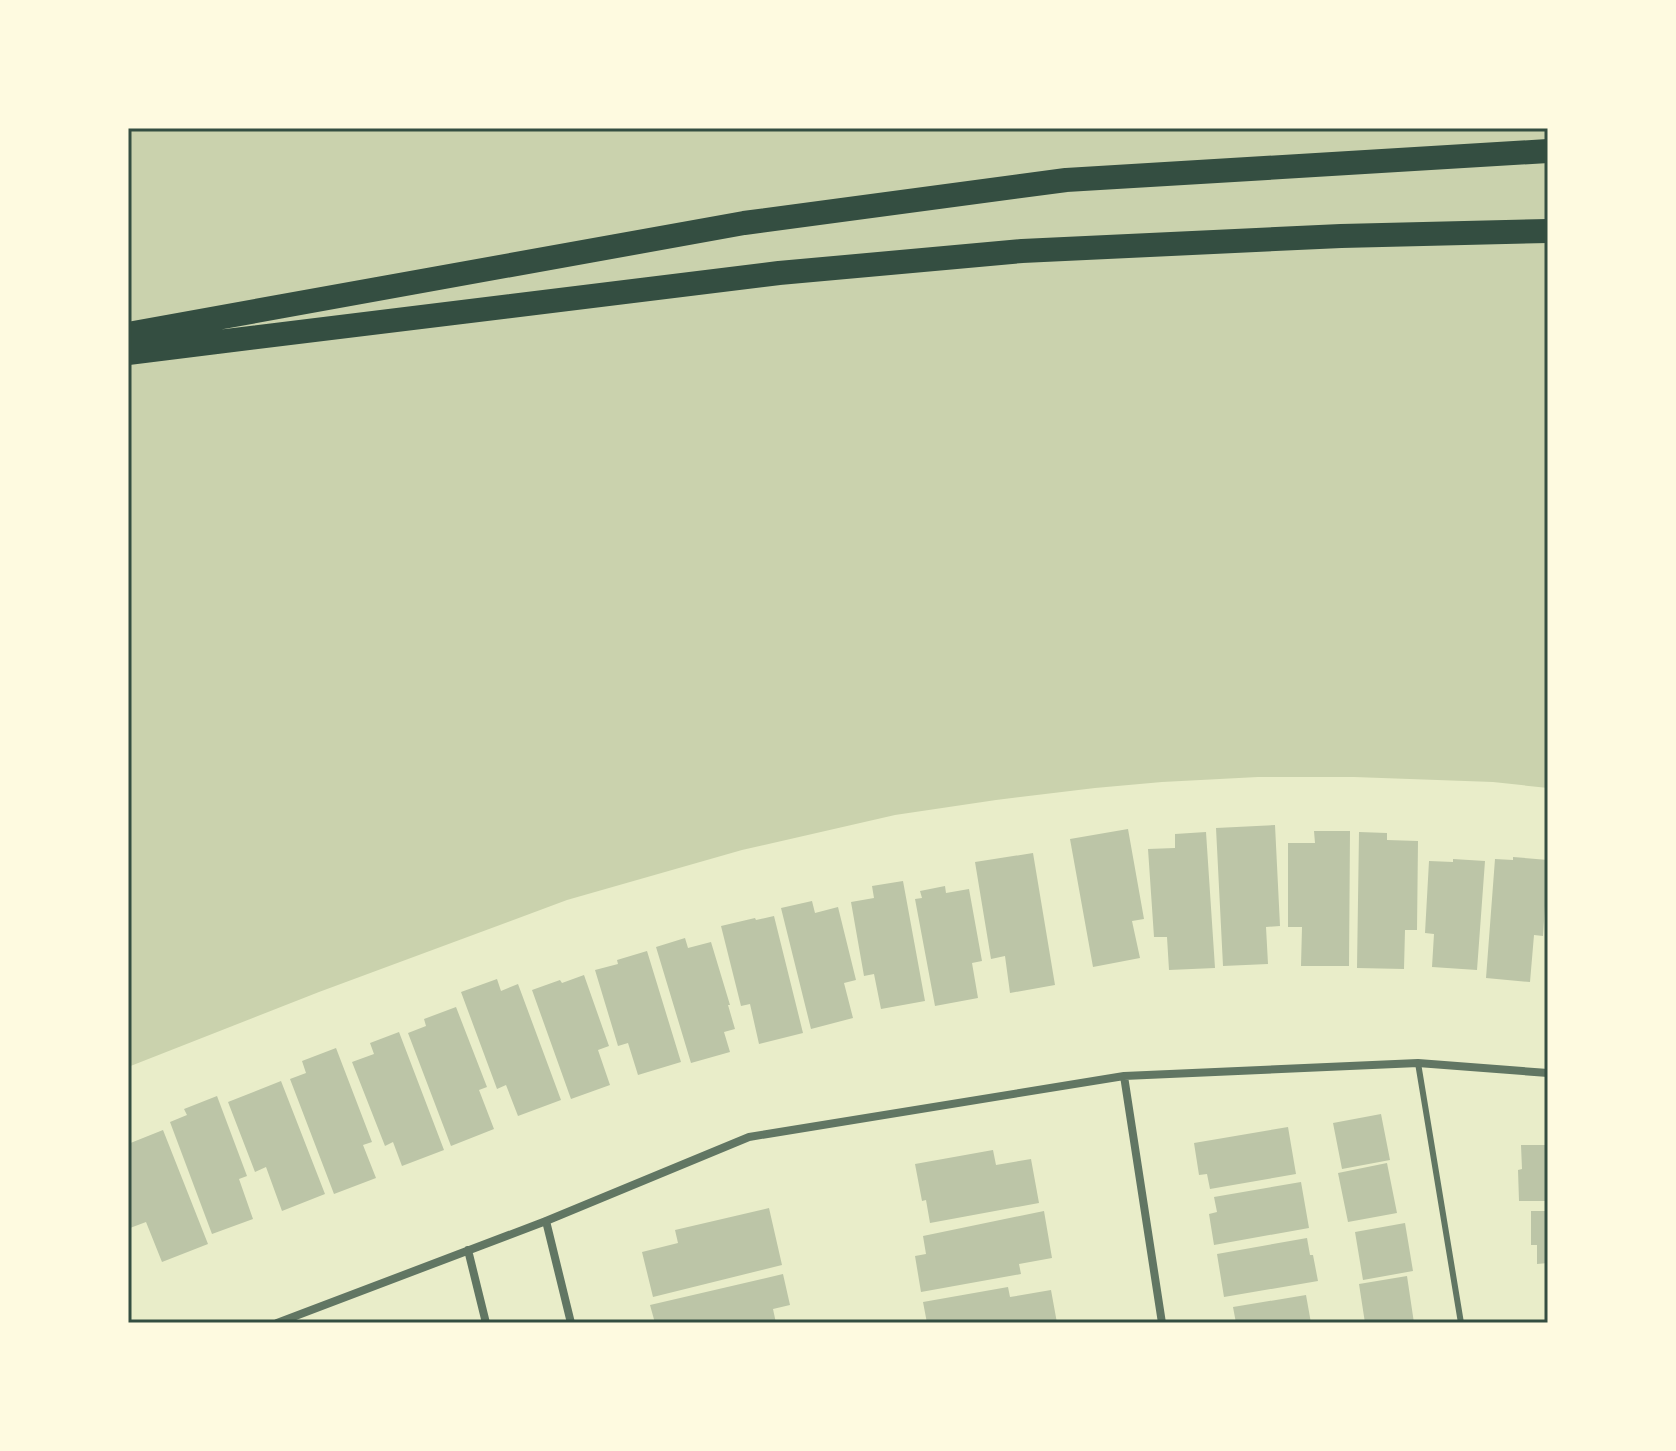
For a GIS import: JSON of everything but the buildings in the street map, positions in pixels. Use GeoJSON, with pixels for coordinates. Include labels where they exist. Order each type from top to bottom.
{"type":"FeatureCollection","features":[{"type":"Feature","properties":{"kind":"highway"},"geometry":{"type":"LineString","coordinates":[[128,334],[744,223],[1066,180],[1548,151]]}},
{"type":"Feature","properties":{"kind":"highway"},"geometry":{"type":"LineString","coordinates":[[128,353],[779,273],[1022,251],[1341,236],[1548,231]]}},
{"type":"Feature","properties":{"kind":"street"},"geometry":{"type":"LineString","coordinates":[[277,1323],[546,1221],[749,1137],[1124,1076],[1418,1063],[1548,1073]]}},
{"type":"Feature","properties":{"kind":"street"},"geometry":{"type":"LineString","coordinates":[[1124,1076],[1162,1323]]}},
{"type":"Feature","properties":{"kind":"street"},"geometry":{"type":"LineString","coordinates":[[546,1221],[571,1323]]}},
{"type":"Feature","properties":{"kind":"street"},"geometry":{"type":"LineString","coordinates":[[468,1250],[486,1323]]}},
{"type":"Feature","properties":{"kind":"lane"},"geometry":{"type":"LineString","coordinates":[[1418,1063],[1461,1323]]}},
{"type":"Feature","properties":{"kind":"green space"},"geometry":{"type":"Polygon","coordinates":[[[128,128],[1548,128],[1548,788],[1493,782],[1258,777],[1095,788],[895,815],[742,850],[567,900],[128,1067],[128,128]]]}}]}
